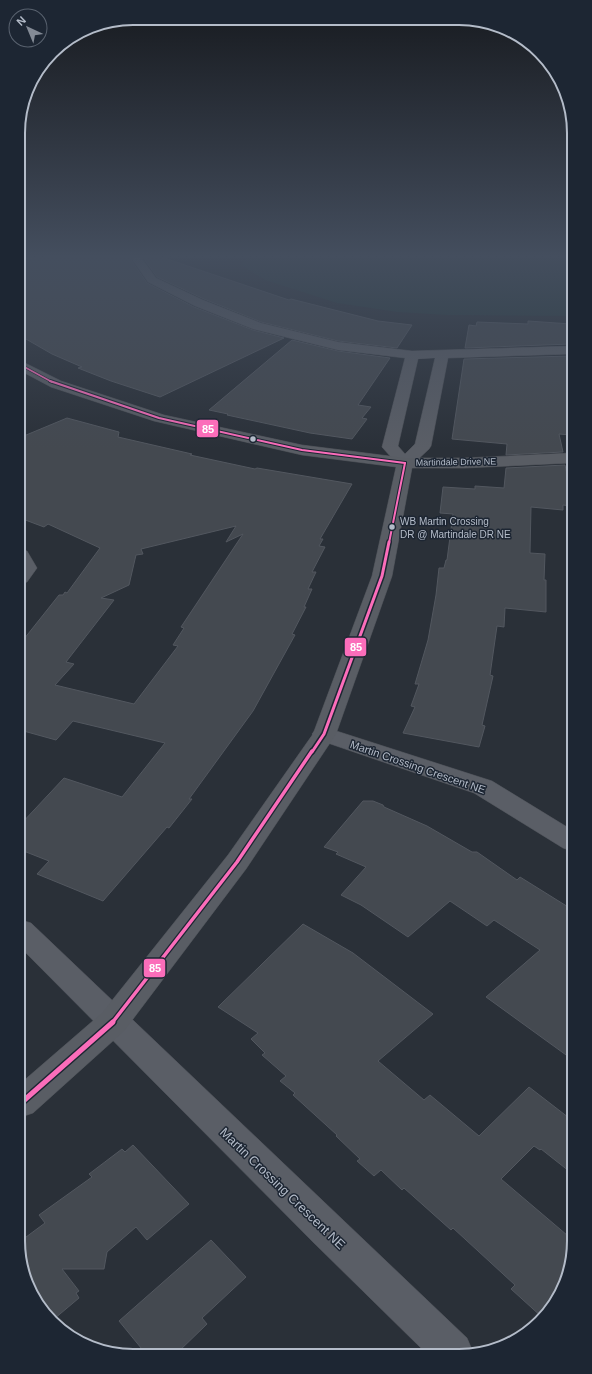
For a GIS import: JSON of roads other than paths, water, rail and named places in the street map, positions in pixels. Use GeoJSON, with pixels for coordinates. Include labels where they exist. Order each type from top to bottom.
{"type":"FeatureCollection","features":[{"type":"Feature","properties":{"kind":"street"},"geometry":{"type":"LineString","coordinates":[[245,321],[257,326],[338,346],[412,355],[567,350]]}},
{"type":"Feature","properties":{"kind":"street"},"geometry":{"type":"LineString","coordinates":[[405,463],[390,446],[412,355]]}},
{"type":"Feature","properties":{"kind":"street"},"geometry":{"type":"LineString","coordinates":[[25,1099],[113,1022],[236,862],[324,734],[382,576],[405,463],[423,446],[442,355]]}},
{"type":"Feature","properties":{"kind":"street","name":"Martindale Drive NE"},"geometry":{"type":"LineString","coordinates":[[25,367],[56,384],[159,418],[302,450],[405,463],[465,463],[567,458]]}},
{"type":"Feature","properties":{"kind":"street"},"geometry":{"type":"LineString","coordinates":[[25,564],[28,568],[25,572]]}},
{"type":"Feature","properties":{"kind":"street","name":"Martin Crossing Crescent NE"},"geometry":{"type":"LineString","coordinates":[[324,734],[483,787],[567,839]]}},
{"type":"Feature","properties":{"kind":"street","name":"Martin Crossing Crescent NE"},"geometry":{"type":"LineString","coordinates":[[25,935],[450,1349]]}},
{"type":"Feature","properties":{"kind":"place","name":"WB Martin Crossing DR @ Martindale DR NE"},"geometry":{"type":"Point","coordinates":[392,527]}}]}
